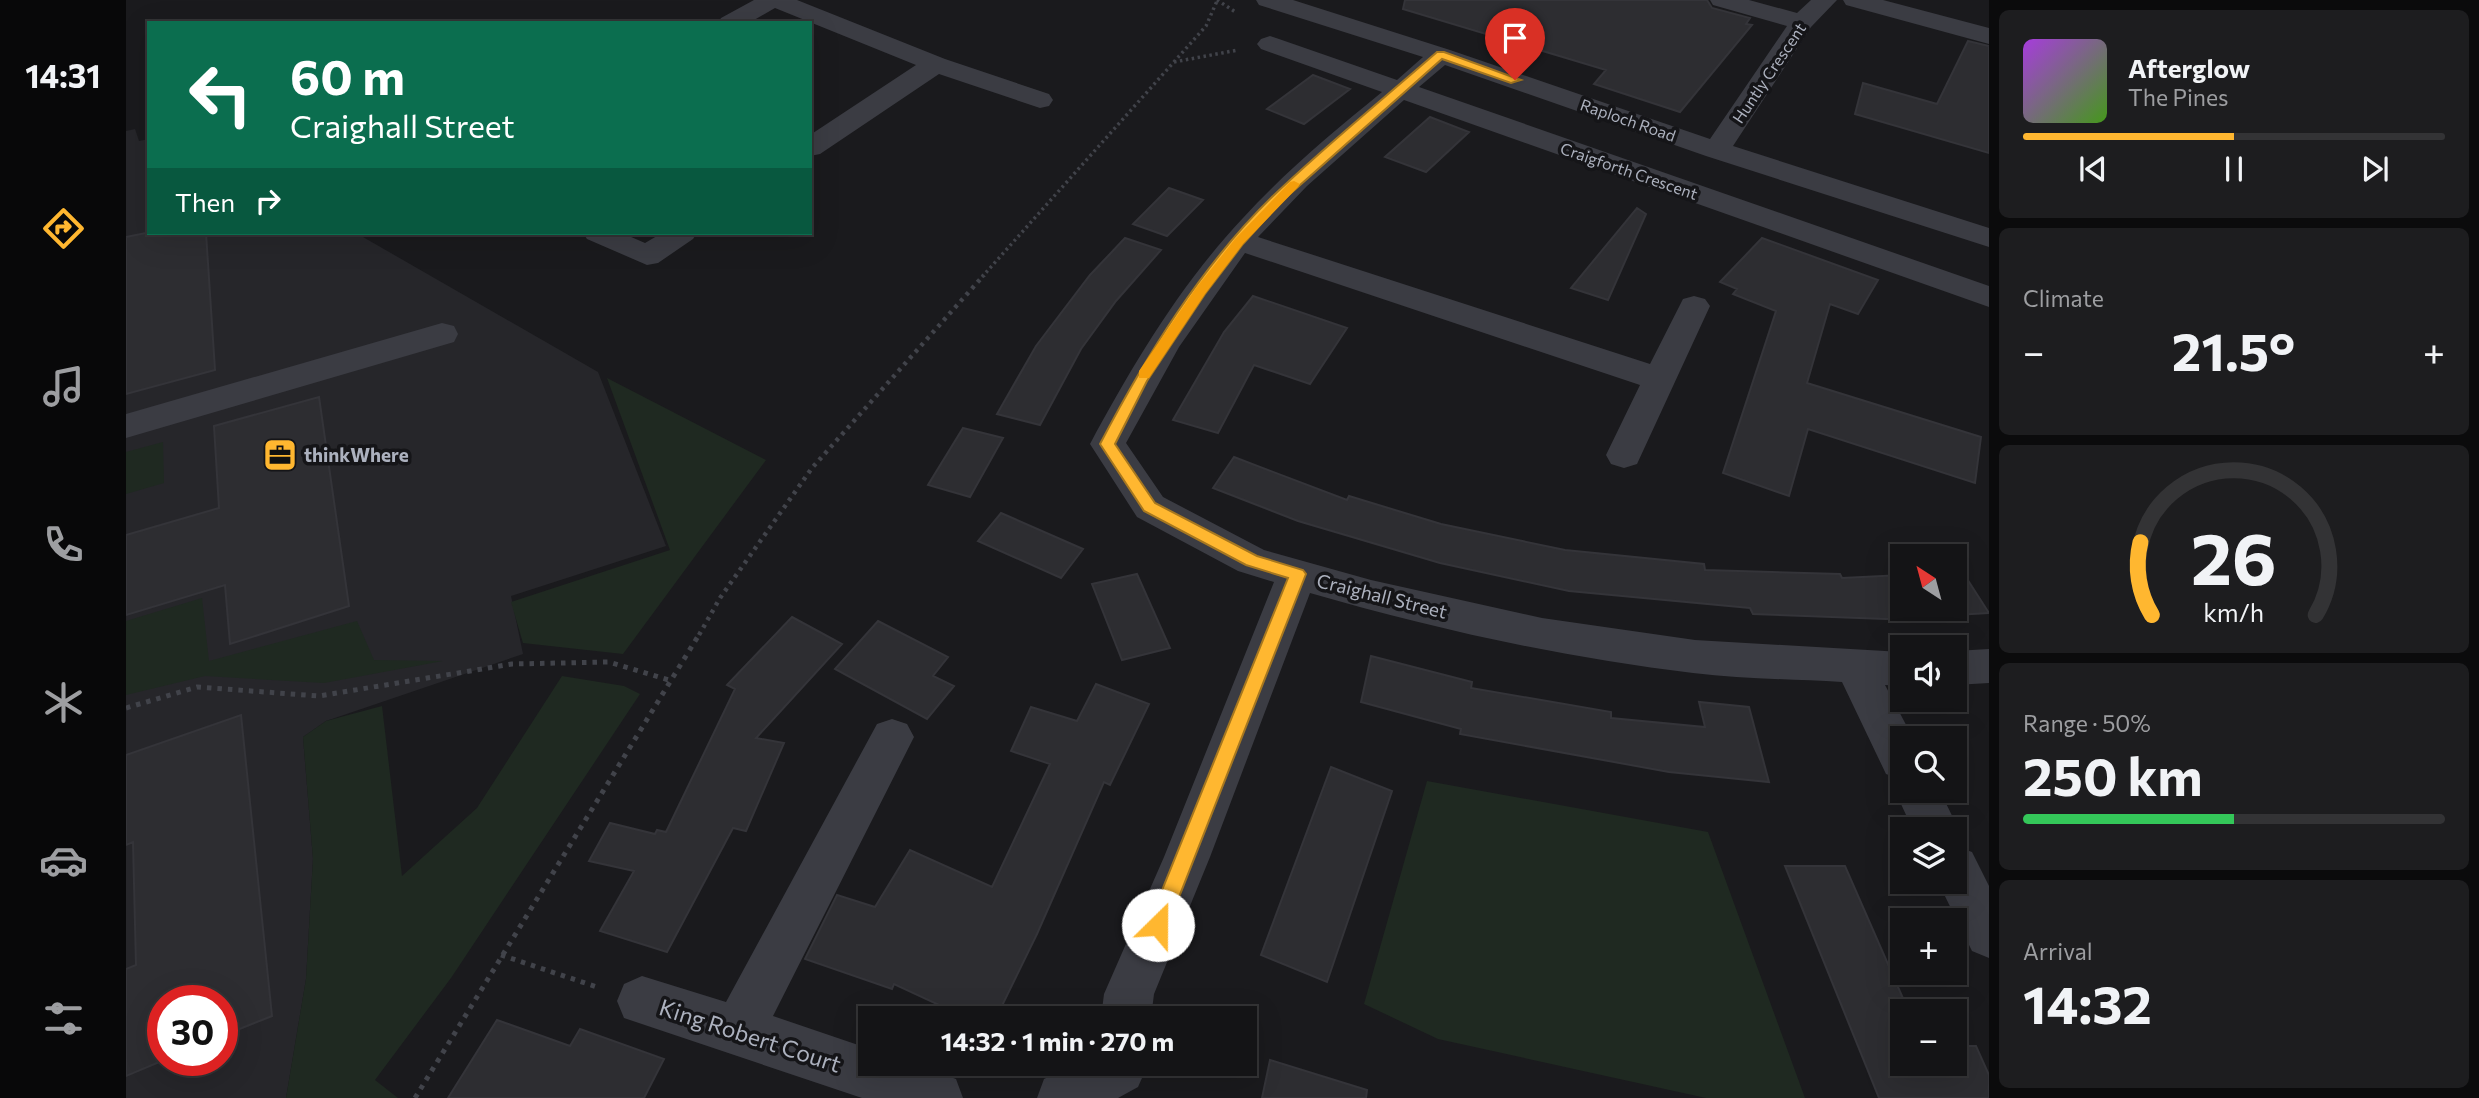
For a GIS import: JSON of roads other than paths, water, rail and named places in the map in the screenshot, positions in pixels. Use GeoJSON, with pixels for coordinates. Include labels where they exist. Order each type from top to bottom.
{"type":"FeatureCollection","features":[{"type":"Feature","properties":{"kind":"street","name":"Raploch Road"},"geometry":{"type":"LineString","coordinates":[[1268,0],[1989,238]]}},
{"type":"Feature","properties":{"kind":"street"},"geometry":{"type":"LineString","coordinates":[[1723,0],[1802,22]]}},
{"type":"Feature","properties":{"kind":"street","name":"Huntly Crescent"},"geometry":{"type":"LineString","coordinates":[[1716,150],[1802,22],[1825,0]]}},
{"type":"Feature","properties":{"kind":"street"},"geometry":{"type":"LineString","coordinates":[[1855,0],[1989,36]]}},
{"type":"Feature","properties":{"kind":"street"},"geometry":{"type":"LineString","coordinates":[[735,21],[782,1],[936,64],[1040,100]]}},
{"type":"Feature","properties":{"kind":"street","name":"Craigforth Crescent"},"geometry":{"type":"LineString","coordinates":[[1270,44],[1989,297]]}},
{"type":"Feature","properties":{"kind":"street","name":"Craighall Street"},"geometry":{"type":"LineString","coordinates":[[1441,55],[1277,200],[1239,242],[1201,291],[1141,380],[1108,444],[1150,507],[1252,561],[1371,595],[1542,634],[1695,657],[1890,668]]}},
{"type":"Feature","properties":{"kind":"street"},"geometry":{"type":"LineString","coordinates":[[812,147],[936,64]]}},
{"type":"Feature","properties":{"kind":"street"},"geometry":{"type":"LineString","coordinates":[[602,235],[647,256],[679,235]]}},
{"type":"Feature","properties":{"kind":"street"},"geometry":{"type":"LineString","coordinates":[[1239,242],[1661,380]]}},
{"type":"Feature","properties":{"kind":"street"},"geometry":{"type":"LineString","coordinates":[[1624,455],[1694,306]]}},
{"type":"Feature","properties":{"kind":"street"},"geometry":{"type":"LineString","coordinates":[[126,426],[442,334]]}},
{"type":"Feature","properties":{"kind":"street"},"geometry":{"type":"LineString","coordinates":[[1128,1006],[1129,994],[1187,857],[1297,574]]}},
{"type":"Feature","properties":{"kind":"street"},"geometry":{"type":"LineString","coordinates":[[1967,667],[1989,666]]}},
{"type":"Feature","properties":{"kind":"street"},"geometry":{"type":"LineString","coordinates":[[1855,667],[1890,737]]}},
{"type":"Feature","properties":{"kind":"street"},"geometry":{"type":"LineString","coordinates":[[738,1031],[892,737]]}},
{"type":"Feature","properties":{"kind":"street"},"geometry":{"type":"LineString","coordinates":[[1967,890],[1989,935]]}},
{"type":"Feature","properties":{"kind":"street","name":"King Robert Court"},"geometry":{"type":"LineString","coordinates":[[642,1001],[937,1098]]}},
{"type":"Feature","properties":{"kind":"street"},"geometry":{"type":"LineString","coordinates":[[1063,1098],[1123,1077]]}},
{"type":"Feature","properties":{"kind":"place","name":"thinkWhere"},"geometry":{"type":"Point","coordinates":[280,455]}}]}
